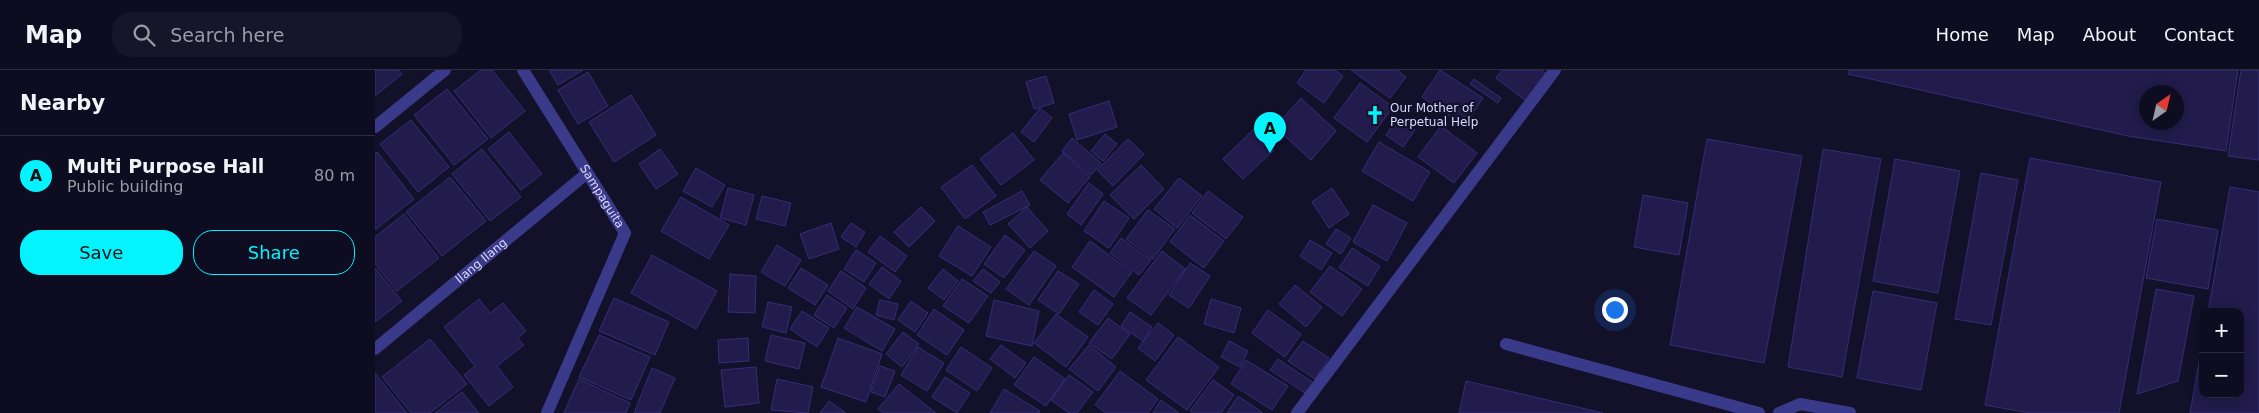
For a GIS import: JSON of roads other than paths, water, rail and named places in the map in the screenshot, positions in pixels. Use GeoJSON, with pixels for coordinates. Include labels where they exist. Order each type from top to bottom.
{"type":"FeatureCollection","features":[{"type":"Feature","properties":{"kind":"street"},"geometry":{"type":"LineString","coordinates":[[375,127],[445,70]]}},
{"type":"Feature","properties":{"kind":"street","name":"Sampaguita"},"geometry":{"type":"LineString","coordinates":[[523,70],[586,174],[625,233],[547,413]]}},
{"type":"Feature","properties":{"kind":"street"},"geometry":{"type":"LineString","coordinates":[[1297,413],[1555,70]]}},
{"type":"Feature","properties":{"kind":"street","name":"Ilang Ilang"},"geometry":{"type":"LineString","coordinates":[[375,348],[586,174]]}},
{"type":"Feature","properties":{"kind":"street"},"geometry":{"type":"LineString","coordinates":[[1506,344],[1759,413]]}},
{"type":"Feature","properties":{"kind":"street"},"geometry":{"type":"LineString","coordinates":[[1779,413],[1799,404],[1850,413]]}},
{"type":"Feature","properties":{"kind":"place","name":"Our Mother of Perpetual Help"},"geometry":{"type":"Point","coordinates":[1375,115]}},
{"type":"Feature","properties":{"kind":"place","name":"Multi Purpose Hall"},"geometry":{"type":"Point","coordinates":[1270,153]}}]}
